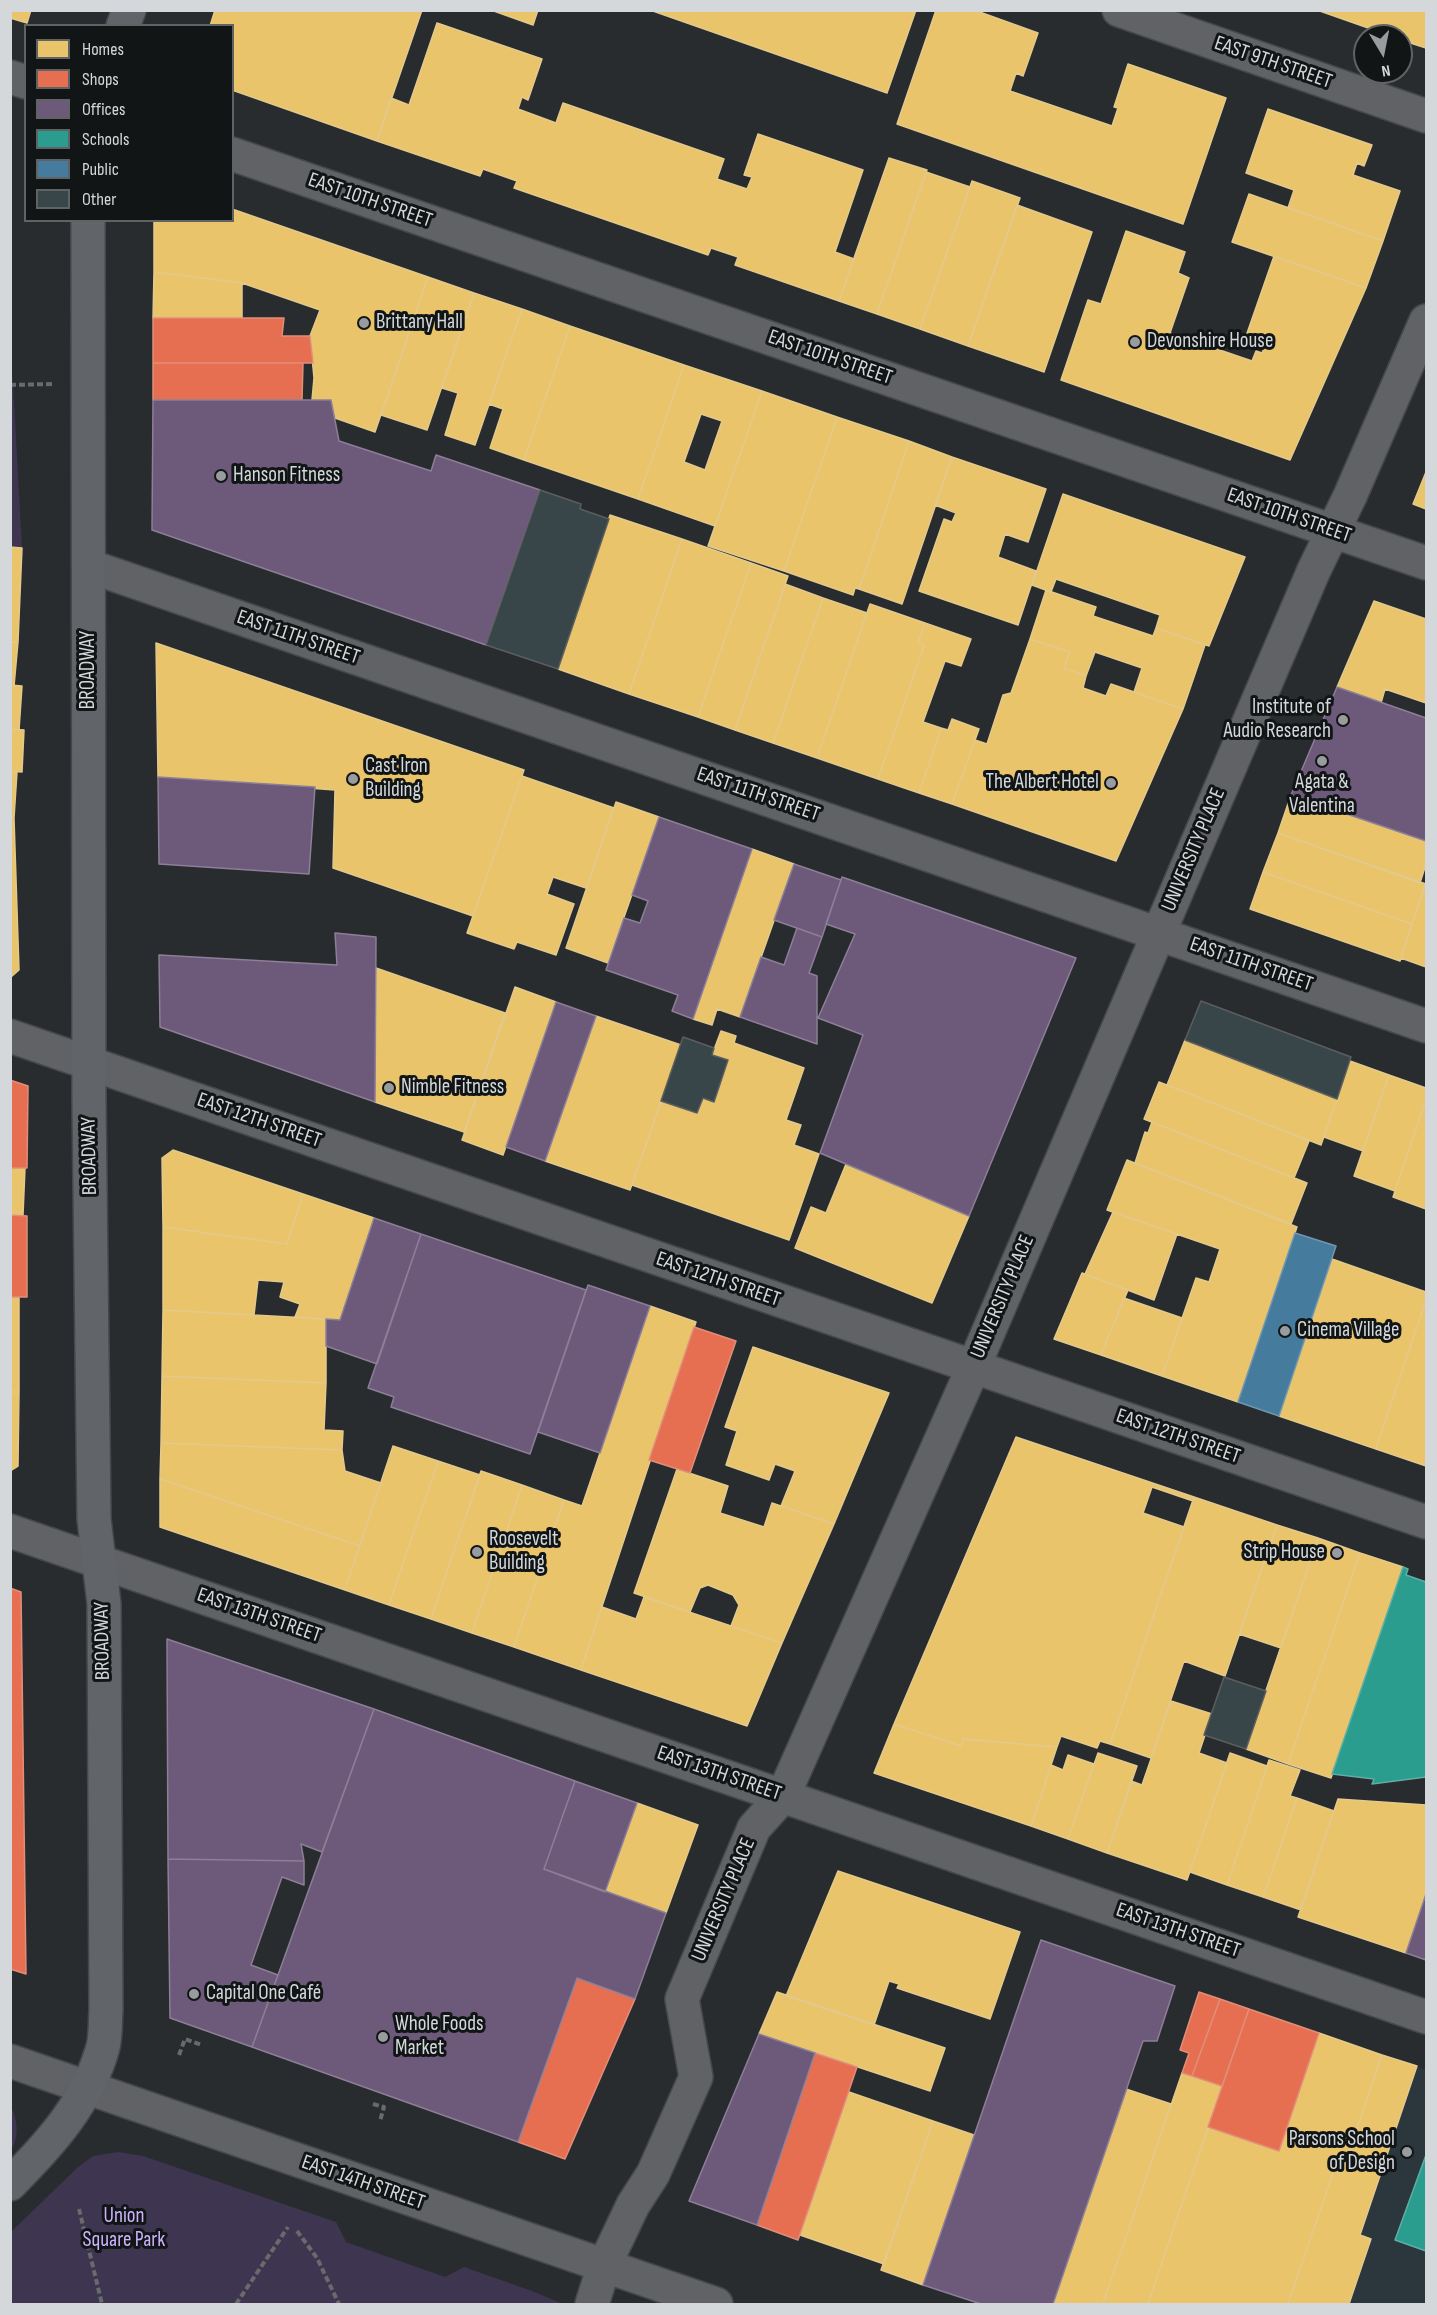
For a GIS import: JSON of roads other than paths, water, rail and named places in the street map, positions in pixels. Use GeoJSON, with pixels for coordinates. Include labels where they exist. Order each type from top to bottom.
{"type":"FeatureCollection","features":[{"type":"Feature","properties":{"kind":"main road","name":"BROADWAY"},"geometry":{"type":"LineString","coordinates":[[10,2184],[52,2142],[66,2123],[86,2087],[103,2045],[106,2010],[104,1604],[94,1519],[90,1063],[88,222]]}},
{"type":"Feature","properties":{"kind":"street","name":"EAST 9TH STREET"},"geometry":{"type":"LineString","coordinates":[[1119,10],[1426,116]]}},
{"type":"Feature","properties":{"kind":"street","name":"EAST 10TH STREET"},"geometry":{"type":"LineString","coordinates":[[234,155],[1426,563]]}},
{"type":"Feature","properties":{"kind":"street","name":"UNIVERSITY PLACE"},"geometry":{"type":"LineString","coordinates":[[592,2304],[604,2266],[633,2205],[653,2174],[696,2077],[682,1999],[754,1828],[783,1796],[974,1368],[1159,933],[1426,321]]}},
{"type":"Feature","properties":{"kind":"street","name":"EAST 11TH STREET"},"geometry":{"type":"LineString","coordinates":[[89,566],[1426,1026]]}},
{"type":"Feature","properties":{"kind":"street","name":"EAST 12TH STREET"},"geometry":{"type":"LineString","coordinates":[[10,1036],[1426,1522]]}},
{"type":"Feature","properties":{"kind":"street","name":"EAST 13TH STREET"},"geometry":{"type":"LineString","coordinates":[[10,1531],[1426,2017]]}},
{"type":"Feature","properties":{"kind":"street","name":"EAST 14TH STREET"},"geometry":{"type":"LineString","coordinates":[[10,2061],[716,2304]]}},
{"type":"Feature","properties":{"kind":"place","name":"Brittany Hall"},"geometry":{"type":"Point","coordinates":[364,323]}},
{"type":"Feature","properties":{"kind":"place","name":"Devonshire House"},"geometry":{"type":"Point","coordinates":[1135,342]}},
{"type":"Feature","properties":{"kind":"place","name":"Hanson Fitness"},"geometry":{"type":"Point","coordinates":[221,476]}},
{"type":"Feature","properties":{"kind":"place","name":"Institute of Audio Research"},"geometry":{"type":"Point","coordinates":[1343,720]}},
{"type":"Feature","properties":{"kind":"place","name":"Agata & Valentina"},"geometry":{"type":"Point","coordinates":[1322,761]}},
{"type":"Feature","properties":{"kind":"place","name":"Cast Iron Building"},"geometry":{"type":"Point","coordinates":[353,779]}},
{"type":"Feature","properties":{"kind":"place","name":"The Albert Hotel"},"geometry":{"type":"Point","coordinates":[1111,783]}},
{"type":"Feature","properties":{"kind":"place","name":"Nimble Fitness"},"geometry":{"type":"Point","coordinates":[389,1088]}},
{"type":"Feature","properties":{"kind":"place","name":"Cinema Village"},"geometry":{"type":"Point","coordinates":[1285,1331]}},
{"type":"Feature","properties":{"kind":"place","name":"Roosevelt Building"},"geometry":{"type":"Point","coordinates":[477,1552]}},
{"type":"Feature","properties":{"kind":"place","name":"Strip House"},"geometry":{"type":"Point","coordinates":[1337,1553]}},
{"type":"Feature","properties":{"kind":"place","name":"Capital One Café"},"geometry":{"type":"Point","coordinates":[194,1994]}},
{"type":"Feature","properties":{"kind":"place","name":"Whole Foods Market"},"geometry":{"type":"Point","coordinates":[383,2037]}},
{"type":"Feature","properties":{"kind":"place","name":"Parsons School of Design"},"geometry":{"type":"Point","coordinates":[1407,2152]}},
{"type":"Feature","properties":{"kind":"park label","name":"Union Square Park"},"geometry":{"type":"Point","coordinates":[124,2229]}}]}
